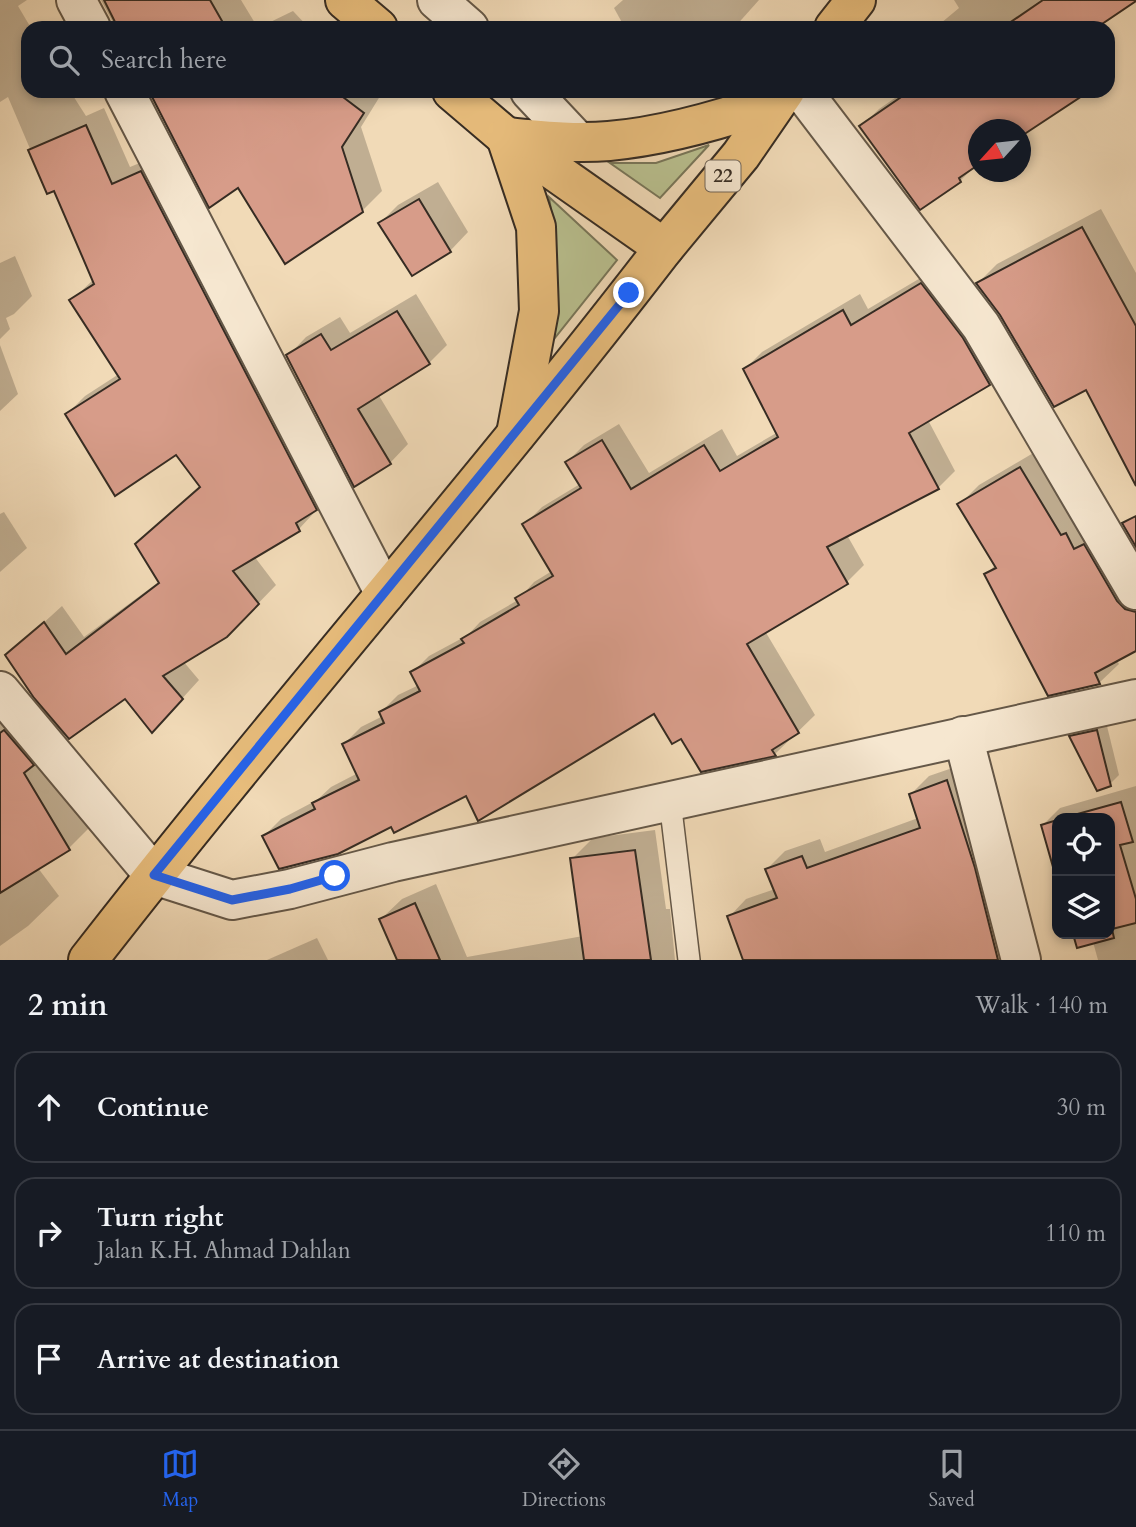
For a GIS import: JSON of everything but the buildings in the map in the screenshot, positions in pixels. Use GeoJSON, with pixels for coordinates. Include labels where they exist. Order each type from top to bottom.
{"type":"FeatureCollection","features":[{"type":"Feature","properties":{"kind":"main road"},"geometry":{"type":"LineString","coordinates":[[345,0],[370,21]]}},
{"type":"Feature","properties":{"kind":"main road"},"geometry":{"type":"LineString","coordinates":[[840,21],[856,0]]}},
{"type":"Feature","properties":{"kind":"main road"},"geometry":{"type":"LineString","coordinates":[[88,960],[154,875],[516,434],[664,248],[506,137],[460,98]]}},
{"type":"Feature","properties":{"kind":"main road"},"geometry":{"type":"LineString","coordinates":[[506,137],[608,141],[734,116],[778,98]]}},
{"type":"Feature","properties":{"kind":"main road","name":"22"},"geometry":{"type":"LineString","coordinates":[[664,248],[785,98]]}},
{"type":"Feature","properties":{"kind":"main road"},"geometry":{"type":"LineString","coordinates":[[506,137],[536,227],[539,311],[516,434]]}},
{"type":"Feature","properties":{"kind":"street"},"geometry":{"type":"LineString","coordinates":[[76,0],[87,21]]}},
{"type":"Feature","properties":{"kind":"street"},"geometry":{"type":"LineString","coordinates":[[437,0],[461,21]]}},
{"type":"Feature","properties":{"kind":"street"},"geometry":{"type":"LineString","coordinates":[[128,98],[385,594]]}},
{"type":"Feature","properties":{"kind":"street"},"geometry":{"type":"LineString","coordinates":[[537,98],[577,141]]}},
{"type":"Feature","properties":{"kind":"street"},"geometry":{"type":"LineString","coordinates":[[791,98],[981,326],[1136,590]]}},
{"type":"Feature","properties":{"kind":"street"},"geometry":{"type":"LineString","coordinates":[[0,691],[154,875],[232,900],[290,889],[393,862],[1136,699]]}},
{"type":"Feature","properties":{"kind":"street"},"geometry":{"type":"LineString","coordinates":[[963,736],[1021,960]]}},
{"type":"Feature","properties":{"kind":"lane"},"geometry":{"type":"LineString","coordinates":[[670,801],[689,960]]}},
{"type":"Feature","properties":{"kind":"green space"},"geometry":{"type":"Polygon","coordinates":[[[709,145],[660,198],[610,163],[656,163],[709,145]]]}},
{"type":"Feature","properties":{"kind":"green space"},"geometry":{"type":"Polygon","coordinates":[[[549,197],[617,260],[554,339],[556,268],[549,197]]]}},
{"type":"Feature","properties":{"kind":"route"},"geometry":{"type":"LineString","coordinates":[[335,876],[290,889],[232,900],[154,875],[629,293]]}}]}
